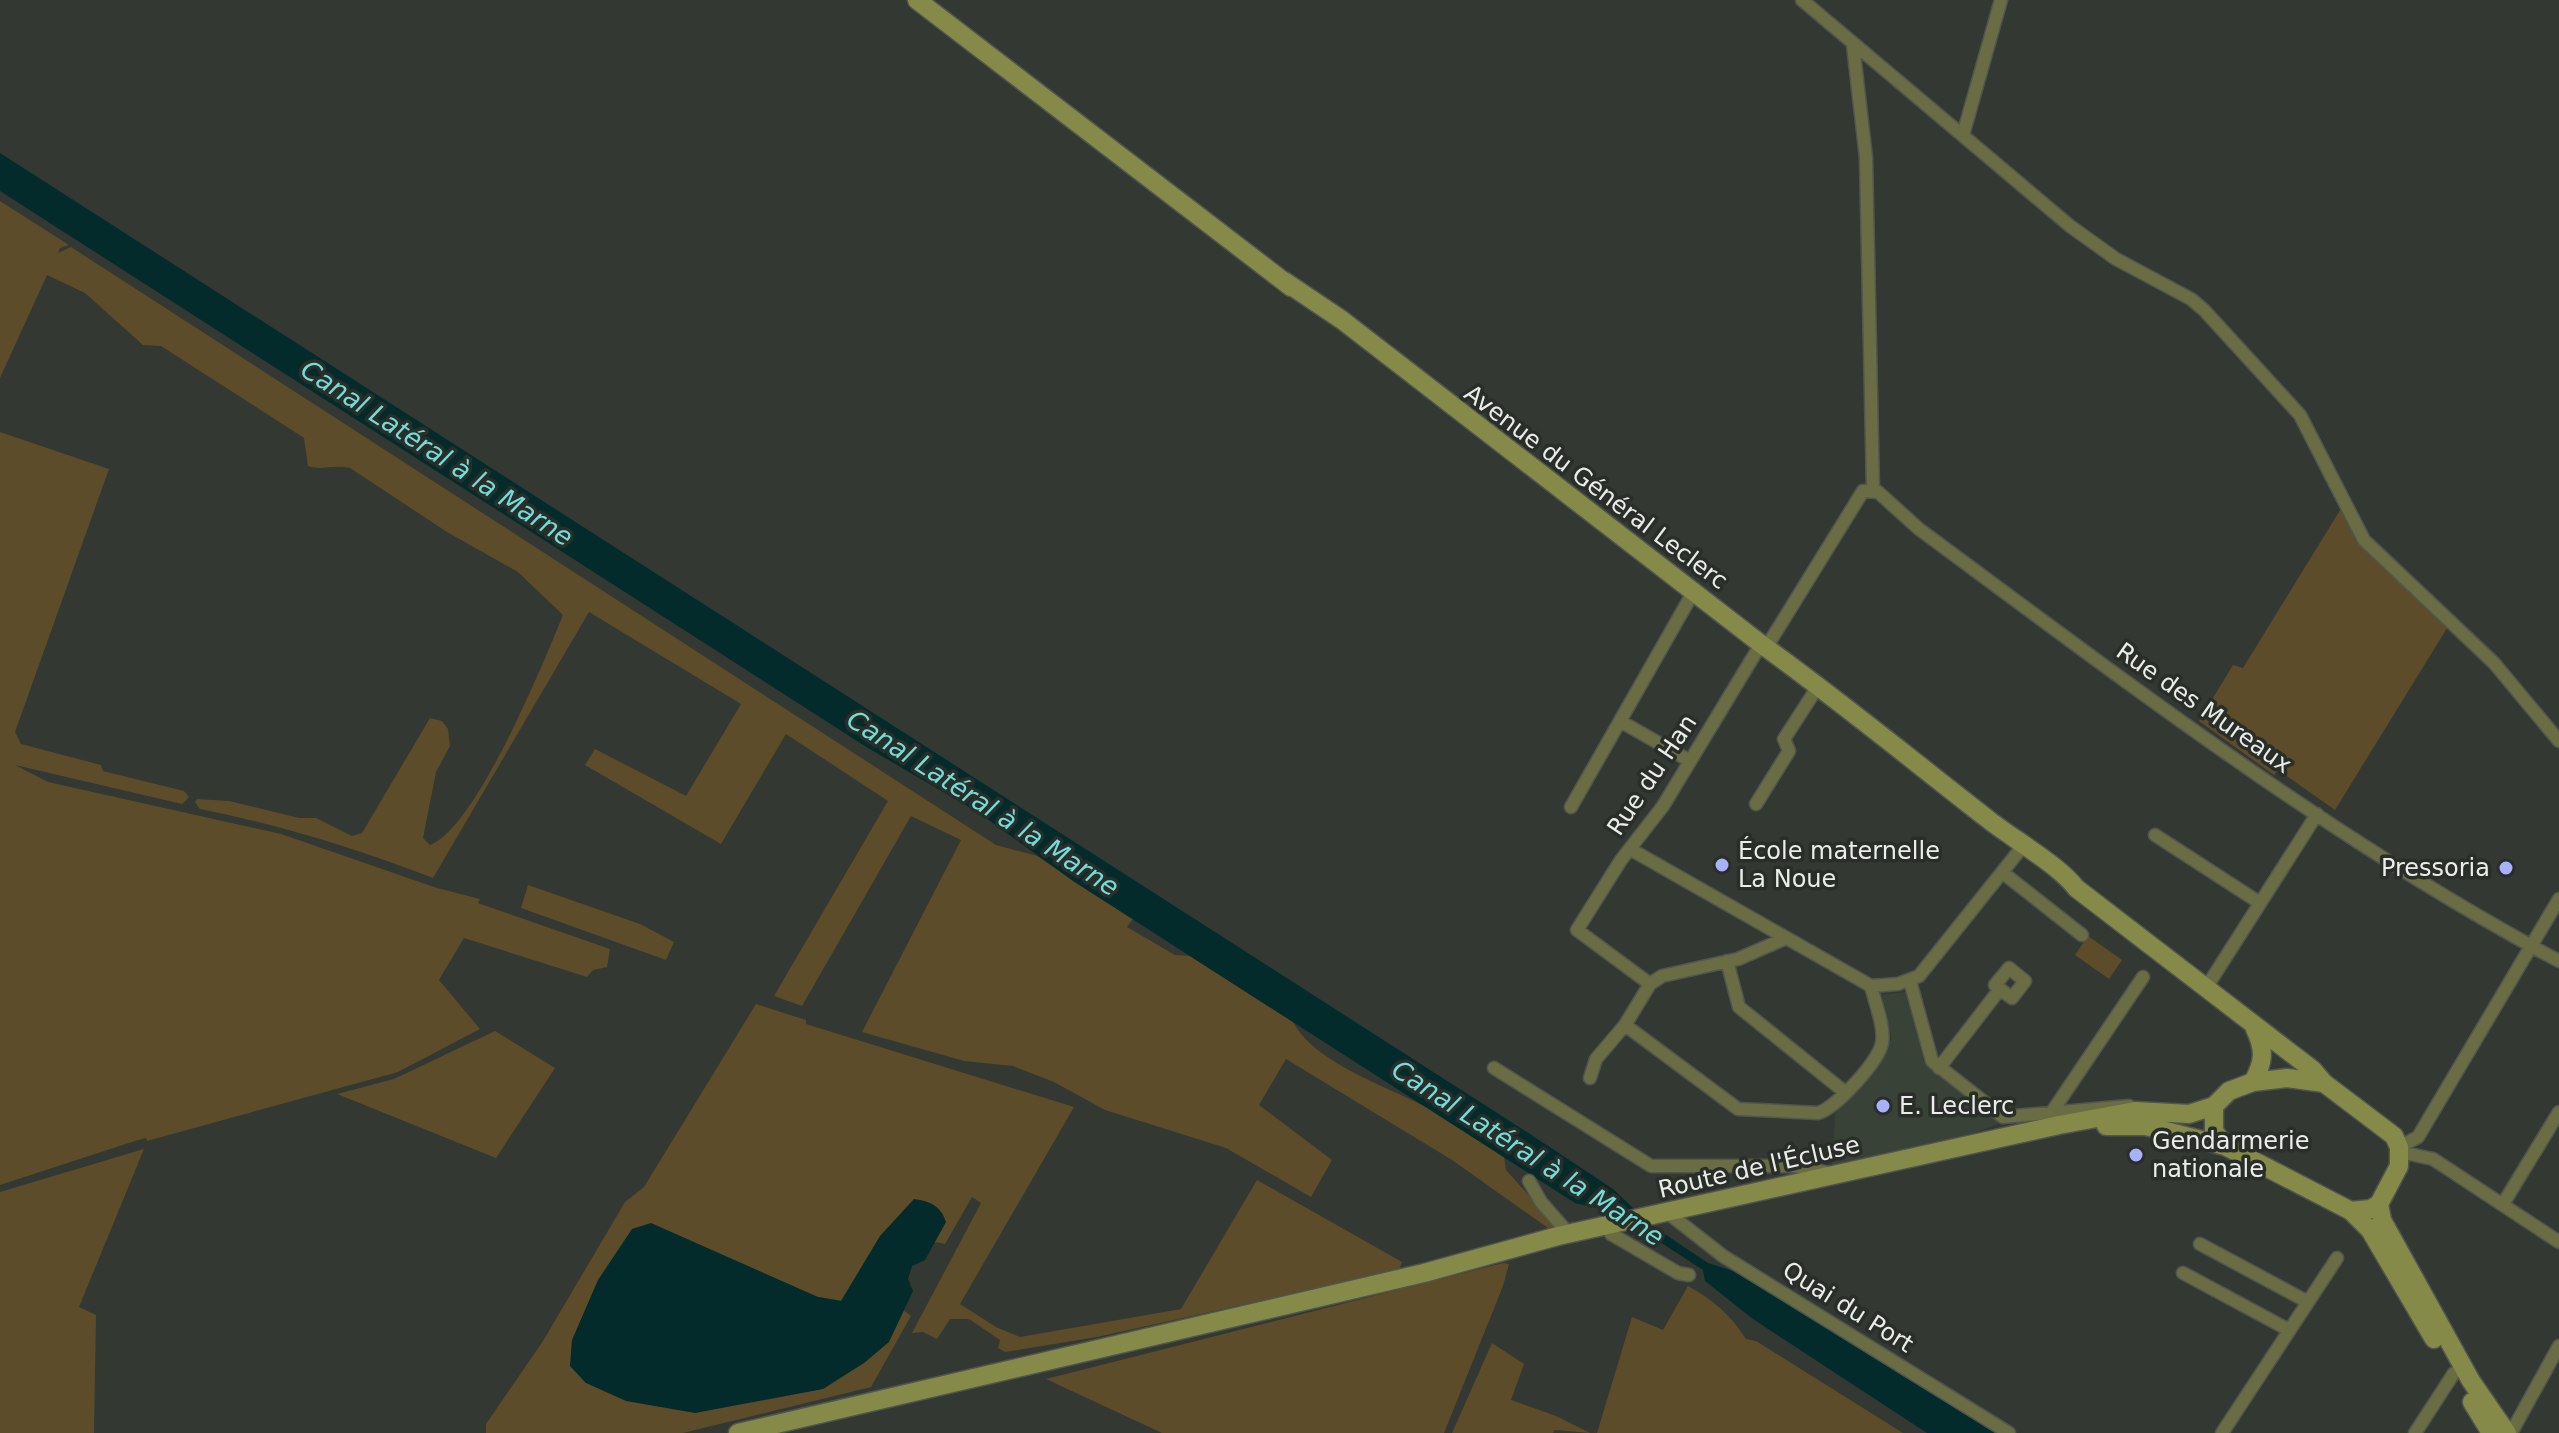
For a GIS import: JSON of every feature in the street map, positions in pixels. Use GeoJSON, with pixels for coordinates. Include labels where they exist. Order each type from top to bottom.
{"type":"FeatureCollection","features":[{"type":"Feature","properties":{"kind":"main road","name":"Avenue du Général Leclerc"},"geometry":{"type":"LineString","coordinates":[[917,0],[1244,251],[1342,320],[1396,365],[1764,646],[1781,655],[1816,687],[1847,706],[1859,720],[1920,767],[1938,777],[2039,859],[2063,873],[2076,888],[2313,1070],[2324,1083],[2398,1145]]}},
{"type":"Feature","properties":{"kind":"main road"},"geometry":{"type":"LineString","coordinates":[[2253,1082],[2263,1060],[2263,1050],[2254,1027]]}},
{"type":"Feature","properties":{"kind":"main road"},"geometry":{"type":"LineString","coordinates":[[2253,1082],[2287,1078],[2324,1083]]}},
{"type":"Feature","properties":{"kind":"main road","name":"Route de l'Écluse"},"geometry":{"type":"LineString","coordinates":[[738,1433],[1424,1273],[1569,1234],[1837,1175],[2056,1118],[2152,1111],[2189,1114],[2214,1106],[2229,1091],[2253,1082]]}},
{"type":"Feature","properties":{"kind":"main road"},"geometry":{"type":"LineString","coordinates":[[2214,1106],[2212,1125],[2225,1146]]}},
{"type":"Feature","properties":{"kind":"main road"},"geometry":{"type":"LineString","coordinates":[[2182,1133],[2189,1114]]}},
{"type":"Feature","properties":{"kind":"main road","name":"Route de l'Écluse"},"geometry":{"type":"LineString","coordinates":[[2056,1118],[2146,1126],[2225,1146],[2351,1211]]}},
{"type":"Feature","properties":{"kind":"main road"},"geometry":{"type":"LineString","coordinates":[[2351,1211],[2371,1209],[2379,1204],[2399,1166],[2398,1145]]}},
{"type":"Feature","properties":{"kind":"main road"},"geometry":{"type":"LineString","coordinates":[[2379,1204],[2382,1220],[2471,1381],[2509,1433]]}},
{"type":"Feature","properties":{"kind":"main road"},"geometry":{"type":"LineString","coordinates":[[2351,1211],[2370,1230],[2491,1433]]}},
{"type":"Feature","properties":{"kind":"street"},"geometry":{"type":"LineString","coordinates":[[1802,0],[2101,250],[2191,299],[2204,310],[2300,415],[2364,540],[2494,663],[2559,741]]}},
{"type":"Feature","properties":{"kind":"street"},"geometry":{"type":"LineString","coordinates":[[1963,135],[2001,0]]}},
{"type":"Feature","properties":{"kind":"street"},"geometry":{"type":"LineString","coordinates":[[1853,45],[1866,158],[1868,491]]}},
{"type":"Feature","properties":{"kind":"street","name":"Rue du Han"},"geometry":{"type":"LineString","coordinates":[[1650,984],[1577,930],[1630,849],[1663,806],[1764,646],[1868,491]]}},
{"type":"Feature","properties":{"kind":"street","name":"Rue des Mureaux"},"geometry":{"type":"LineString","coordinates":[[1868,491],[2317,814],[2559,961]]}},
{"type":"Feature","properties":{"kind":"street"},"geometry":{"type":"LineString","coordinates":[[1571,807],[1694,591]]}},
{"type":"Feature","properties":{"kind":"street"},"geometry":{"type":"LineString","coordinates":[[1756,804],[1789,751],[1784,739],[1816,687]]}},
{"type":"Feature","properties":{"kind":"street"},"geometry":{"type":"LineString","coordinates":[[1620,721],[1690,761]]}},
{"type":"Feature","properties":{"kind":"street"},"geometry":{"type":"LineString","coordinates":[[2206,988],[2317,814]]}},
{"type":"Feature","properties":{"kind":"street"},"geometry":{"type":"LineString","coordinates":[[2155,835],[2260,903]]}},
{"type":"Feature","properties":{"kind":"street"},"geometry":{"type":"LineString","coordinates":[[1630,849],[1871,986],[1910,981],[1922,973],[2023,846]]}},
{"type":"Feature","properties":{"kind":"street"},"geometry":{"type":"LineString","coordinates":[[2002,872],[2082,935]]}},
{"type":"Feature","properties":{"kind":"street"},"geometry":{"type":"LineString","coordinates":[[2398,1145],[2420,1133],[2559,899]]}},
{"type":"Feature","properties":{"kind":"street"},"geometry":{"type":"LineString","coordinates":[[1590,1078],[1596,1059],[1625,1025],[1650,984],[1674,971],[1727,961],[1784,939]]}},
{"type":"Feature","properties":{"kind":"street"},"geometry":{"type":"LineString","coordinates":[[1727,961],[1739,1007],[1846,1093]]}},
{"type":"Feature","properties":{"kind":"street"},"geometry":{"type":"LineString","coordinates":[[1910,981],[1929,1055],[1939,1068],[1990,1109],[2009,1119],[2056,1118],[2143,977]]}},
{"type":"Feature","properties":{"kind":"street"},"geometry":{"type":"LineString","coordinates":[[1625,1025],[1730,1105],[1745,1112],[1818,1113],[1828,1109],[1846,1093],[1873,1060],[1883,1041],[1871,986]]}},
{"type":"Feature","properties":{"kind":"street"},"geometry":{"type":"LineString","coordinates":[[1939,1068],[2000,989]]}},
{"type":"Feature","properties":{"kind":"street"},"geometry":{"type":"LineString","coordinates":[[1494,1068],[1651,1166],[1795,1166],[1837,1175]]}},
{"type":"Feature","properties":{"kind":"street"},"geometry":{"type":"LineString","coordinates":[[2503,1204],[2559,1112]]}},
{"type":"Feature","properties":{"kind":"street"},"geometry":{"type":"LineString","coordinates":[[2420,1133],[2433,1159]]}},
{"type":"Feature","properties":{"kind":"street"},"geometry":{"type":"LineString","coordinates":[[2398,1145],[2433,1159],[2559,1242]]}},
{"type":"Feature","properties":{"kind":"street"},"geometry":{"type":"LineString","coordinates":[[1529,1181],[1541,1202],[1569,1234]]}},
{"type":"Feature","properties":{"kind":"street","name":"Quai du Port"},"geometry":{"type":"LineString","coordinates":[[1668,1213],[1723,1256],[2009,1433]]}},
{"type":"Feature","properties":{"kind":"street"},"geometry":{"type":"LineString","coordinates":[[1608,1225],[1611,1234],[1678,1273],[1689,1275]]}},
{"type":"Feature","properties":{"kind":"street"},"geometry":{"type":"LineString","coordinates":[[2200,1244],[2308,1302]]}},
{"type":"Feature","properties":{"kind":"street"},"geometry":{"type":"LineString","coordinates":[[2222,1433],[2337,1258]]}},
{"type":"Feature","properties":{"kind":"street"},"geometry":{"type":"LineString","coordinates":[[2183,1273],[2289,1330]]}},
{"type":"Feature","properties":{"kind":"street"},"geometry":{"type":"LineString","coordinates":[[2509,1433],[2559,1346]]}},
{"type":"Feature","properties":{"kind":"street"},"geometry":{"type":"LineString","coordinates":[[2415,1433],[2454,1373]]}},
{"type":"Feature","properties":{"kind":"shaded area"},"geometry":{"type":"Polygon","coordinates":[[[0,201],[69,245],[60,248],[58,253],[71,247],[996,845],[1037,856],[1133,919],[1127,927],[1175,955],[1190,956],[1293,1022],[1303,1037],[1334,1061],[1456,1124],[1504,1157],[1506,1170],[1557,1227],[1548,1228],[1452,1160],[1286,1059],[1259,1105],[1332,1160],[1311,1197],[1226,1148],[1105,1110],[1054,1082],[1013,1066],[964,1061],[862,1032],[961,840],[911,816],[802,1006],[774,996],[888,801],[786,734],[721,844],[585,765],[595,749],[686,796],[741,704],[589,612],[433,878],[318,838],[200,809],[195,802],[197,799],[229,801],[299,818],[316,818],[352,836],[362,833],[430,718],[442,721],[448,729],[450,746],[436,772],[423,838],[430,845],[448,832],[487,778],[524,705],[563,615],[518,572],[447,532],[350,468],[308,466],[304,438],[161,346],[143,345],[85,293],[47,275],[0,378],[0,201]]]}},
{"type":"Feature","properties":{"kind":"shaded area"},"geometry":{"type":"Polygon","coordinates":[[[0,432],[109,469],[15,732],[21,744],[101,765],[103,771],[184,791],[189,797],[182,804],[15,765],[48,782],[281,834],[437,888],[480,899],[478,903],[610,949],[607,967],[593,970],[587,977],[464,938],[439,980],[480,1029],[398,1072],[147,1141],[146,1138],[135,1141],[0,1185],[0,432]]]}},
{"type":"Feature","properties":{"kind":"shaded area"},"geometry":{"type":"Polygon","coordinates":[[[2342,507],[2367,553],[2449,625],[2335,810],[2278,770],[2274,775],[2199,721],[2233,665],[2243,668],[2342,507]]]}},
{"type":"Feature","properties":{"kind":"shaded area"},"geometry":{"type":"Polygon","coordinates":[[[528,885],[640,924],[674,942],[666,960],[521,908],[528,885]]]}},
{"type":"Feature","properties":{"kind":"shaded area"},"geometry":{"type":"Polygon","coordinates":[[[2088,936],[2122,960],[2109,979],[2075,955],[2088,936]]]}},
{"type":"Feature","properties":{"kind":"shaded area"},"geometry":{"type":"Polygon","coordinates":[[[1905,992],[1924,1061],[2000,1123],[1974,1133],[1832,1165],[1835,1114],[1892,1039],[1882,995],[1905,992]]]}},
{"type":"Feature","properties":{"kind":"shaded area"},"geometry":{"type":"Polygon","coordinates":[[[756,1004],[806,1020],[806,1024],[1074,1107],[960,1304],[996,1327],[1020,1337],[1181,1309],[1257,1180],[1402,1262],[1399,1270],[1097,1337],[1005,1352],[998,1348],[1000,1340],[969,1319],[950,1319],[937,1339],[923,1332],[912,1333],[981,1203],[972,1197],[945,1244],[934,1242],[946,1222],[842,1301],[819,1297],[572,1340],[571,1366],[586,1383],[896,1321],[902,1309],[911,1316],[871,1387],[683,1433],[486,1433],[486,1424],[543,1341],[625,1202],[644,1187],[756,1004]]]}},
{"type":"Feature","properties":{"kind":"shaded area"},"geometry":{"type":"Polygon","coordinates":[[[495,1031],[555,1068],[496,1158],[337,1094],[394,1079],[495,1031]]]}},
{"type":"Feature","properties":{"kind":"shaded area"},"geometry":{"type":"Polygon","coordinates":[[[144,1149],[79,1307],[96,1315],[94,1433],[0,1433],[0,1192],[144,1149]]]}},
{"type":"Feature","properties":{"kind":"shaded area"},"geometry":{"type":"Polygon","coordinates":[[[1503,1263],[1509,1264],[1503,1286],[1444,1433],[1162,1433],[1046,1379],[1503,1263]]]}},
{"type":"Feature","properties":{"kind":"shaded area"},"geometry":{"type":"Polygon","coordinates":[[[1688,1286],[1721,1309],[1746,1339],[1756,1341],[1903,1433],[1597,1433],[1632,1317],[1663,1330],[1688,1286]]]}},
{"type":"Feature","properties":{"kind":"shaded area"},"geometry":{"type":"Polygon","coordinates":[[[1492,1343],[1524,1364],[1511,1400],[1556,1416],[1590,1433],[1555,1430],[1553,1433],[1452,1433],[1492,1343]]]}},
{"type":"Feature","properties":{"kind":"water","name":"Canal Latéral à la Marne"},"geometry":{"type":"Polygon","coordinates":[[[0,153],[1530,1134],[1613,1189],[1651,1225],[1708,1263],[1746,1275],[1995,1433],[1927,1433],[1753,1319],[1705,1281],[1703,1270],[1614,1212],[1575,1203],[1073,881],[979,813],[868,748],[0,191],[0,153]]]}},
{"type":"Feature","properties":{"kind":"water"},"geometry":{"type":"Polygon","coordinates":[[[914,1199],[934,1205],[946,1222],[925,1260],[912,1266],[908,1279],[913,1291],[889,1342],[864,1363],[823,1389],[695,1413],[626,1401],[586,1383],[570,1366],[572,1340],[598,1280],[632,1229],[651,1223],[818,1297],[841,1301],[880,1236],[914,1199]]]}},
{"type":"Feature","properties":{"kind":"place","name":"École maternelle La Noue"},"geometry":{"type":"Point","coordinates":[1722,865]}},
{"type":"Feature","properties":{"kind":"place","name":"Pressoria"},"geometry":{"type":"Point","coordinates":[2506,868]}},
{"type":"Feature","properties":{"kind":"place","name":"E. Leclerc"},"geometry":{"type":"Point","coordinates":[1883,1106]}},
{"type":"Feature","properties":{"kind":"place","name":"Gendarmerie nationale"},"geometry":{"type":"Point","coordinates":[2136,1155]}}]}
